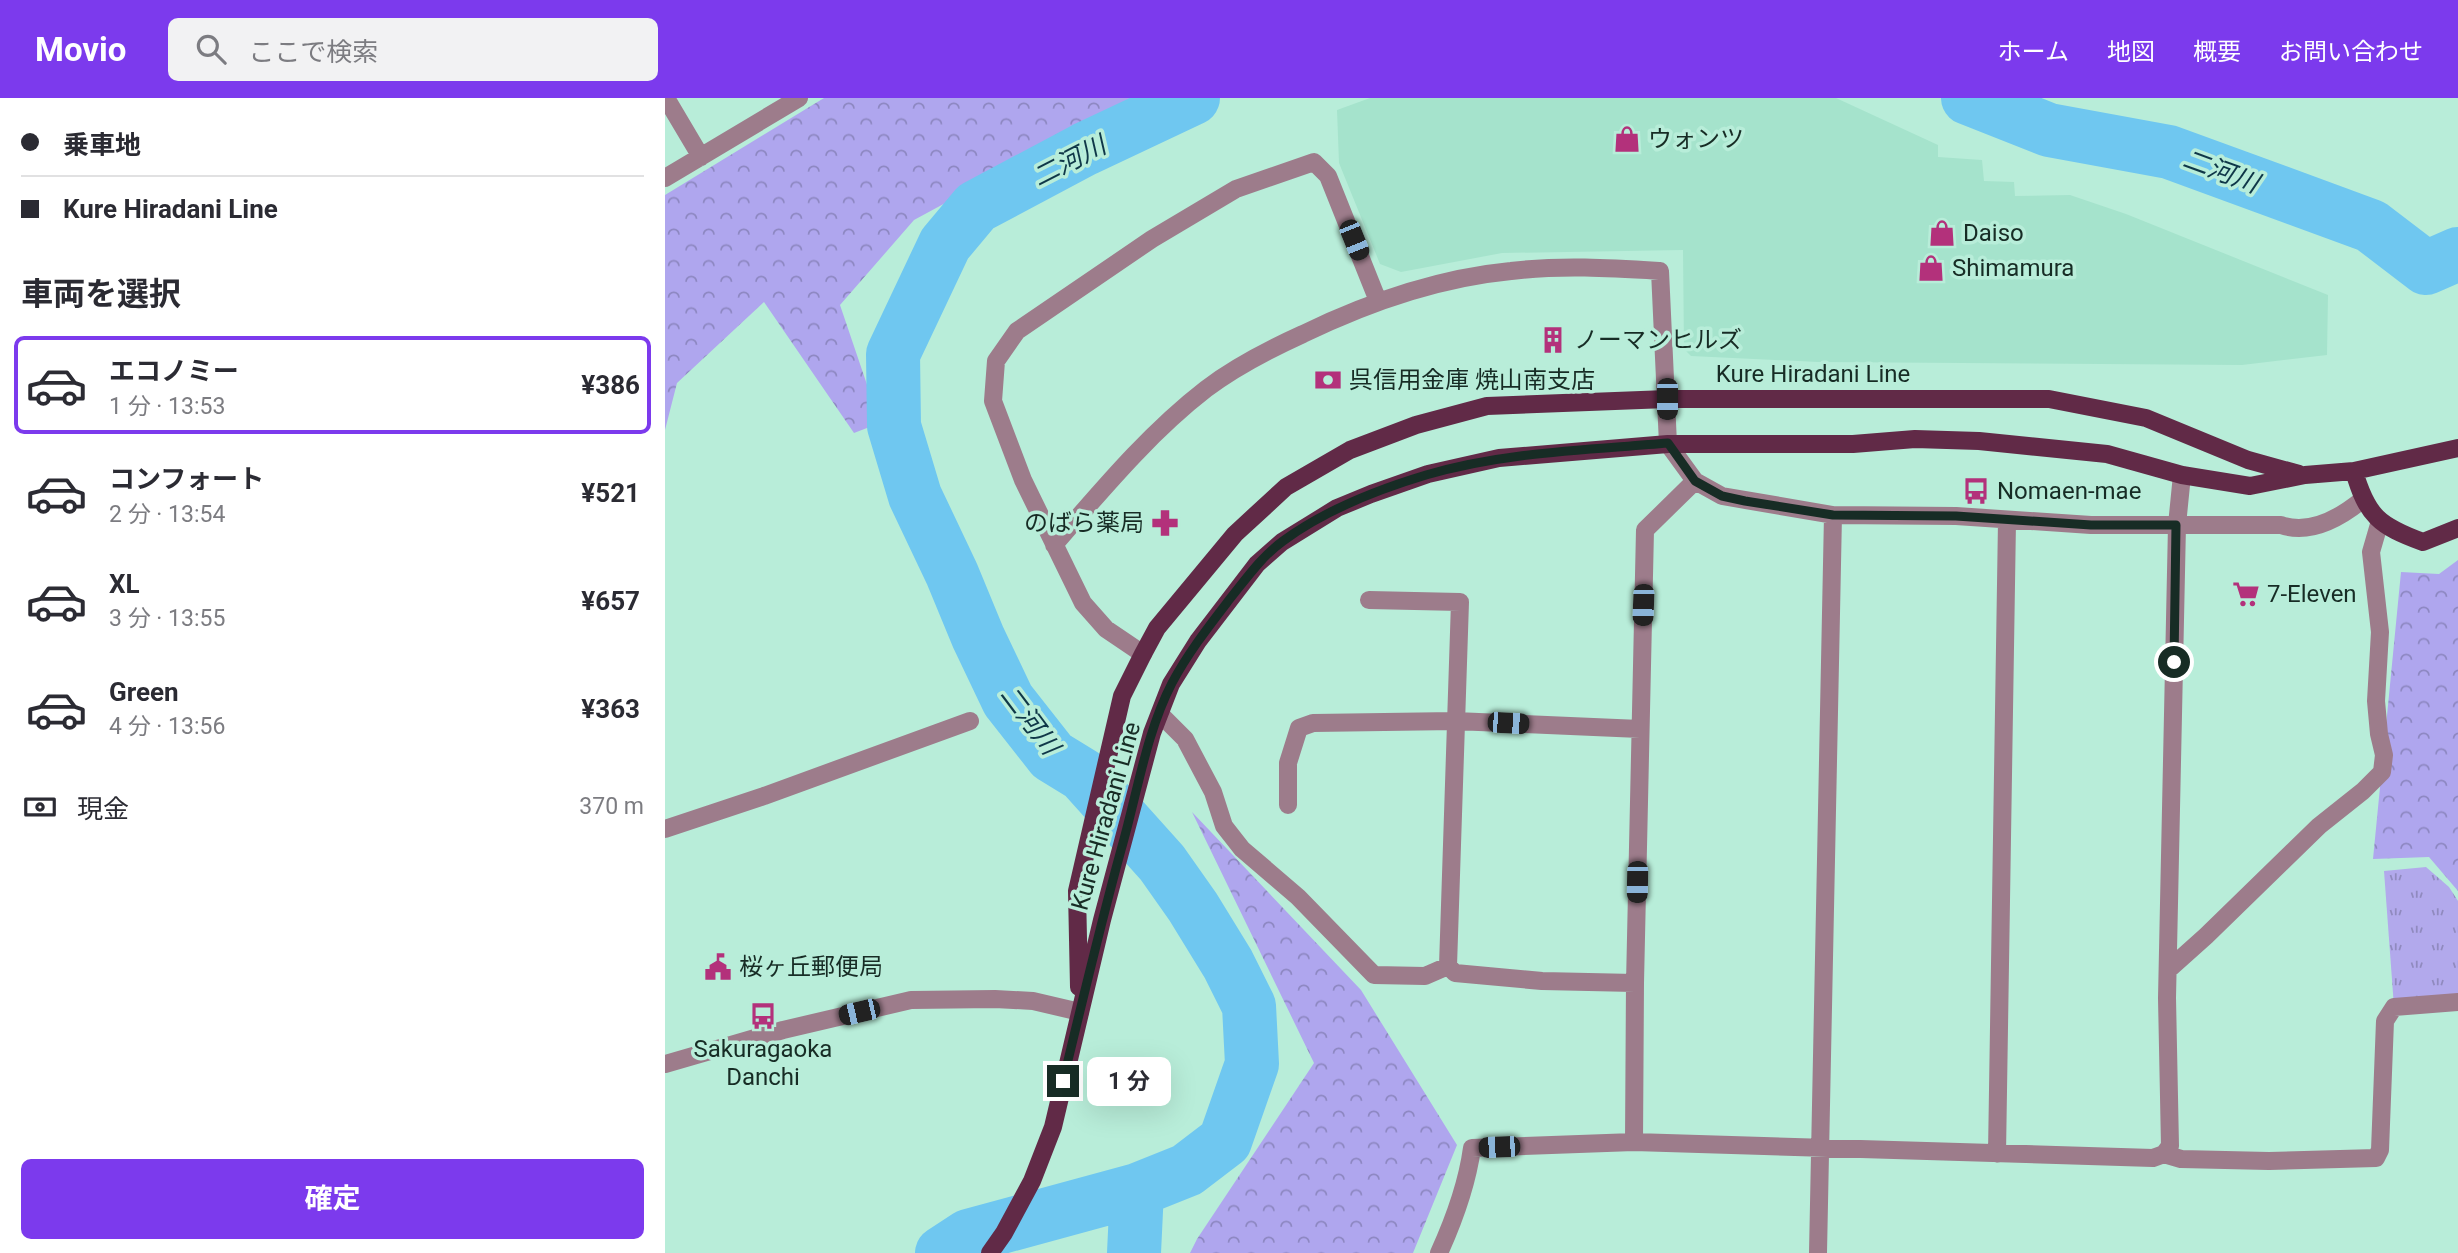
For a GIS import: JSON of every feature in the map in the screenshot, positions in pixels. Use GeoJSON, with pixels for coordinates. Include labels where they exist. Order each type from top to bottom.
{"type":"FeatureCollection","features":[{"type":"Feature","properties":{"kind":"main road","name":"Kure Hiradani Line"},"geometry":{"type":"LineString","coordinates":[[1080,1012],[1077,891],[1122,696],[1157,628],[1235,534],[1286,487],[1350,450],[1416,425],[1487,406],[1667,399],[2049,399],[2146,418],[2248,460],[2305,475]]}},
{"type":"Feature","properties":{"kind":"main road","name":"Kure Hiradani Line"},"geometry":{"type":"LineString","coordinates":[[990,1253],[1005,1233],[1032,1181],[1053,1127],[1102,920],[1152,733],[1171,684],[1198,640],[1257,564],[1282,542],[1337,508],[1427,474],[1499,458],[1668,443],[1853,444],[1915,439],[1979,441],[2107,454],[2182,475],[2251,486],[2305,475],[2354,471],[2458,448]]}},
{"type":"Feature","properties":{"kind":"main road"},"geometry":{"type":"LineString","coordinates":[[2354,471],[2362,500],[2380,521],[2401,534],[2423,542],[2458,528]]}},
{"type":"Feature","properties":{"kind":"street"},"geometry":{"type":"LineString","coordinates":[[666,98],[701,157]]}},
{"type":"Feature","properties":{"kind":"street"},"geometry":{"type":"LineString","coordinates":[[665,178],[799,98]]}},
{"type":"Feature","properties":{"kind":"street"},"geometry":{"type":"LineString","coordinates":[[1143,654],[1106,629],[1086,607],[1054,545],[1023,481],[993,401],[996,361],[1017,331],[1152,239],[1236,189],[1314,162],[1328,176],[1378,301]]}},
{"type":"Feature","properties":{"kind":"street"},"geometry":{"type":"LineString","coordinates":[[1054,545],[1114,476],[1207,388],[1270,350],[1352,310],[1426,286],[1510,271],[1586,267],[1660,271],[1668,443],[1695,481],[1722,496],[1833,515],[1956,516],[2091,525],[2289,528],[2325,524],[2343,516],[2362,500]]}},
{"type":"Feature","properties":{"kind":"street"},"geometry":{"type":"LineString","coordinates":[[1439,1253],[1451,1228],[1469,1172],[1472,1149],[1634,1142],[2153,1158],[2164,1154],[2170,1146],[2168,970],[2176,525],[2182,475]]}},
{"type":"Feature","properties":{"kind":"street"},"geometry":{"type":"LineString","coordinates":[[1634,1142],[1635,983],[1646,530],[1695,481]]}},
{"type":"Feature","properties":{"kind":"street"},"geometry":{"type":"LineString","coordinates":[[1818,1253],[1833,515]]}},
{"type":"Feature","properties":{"kind":"street"},"geometry":{"type":"LineString","coordinates":[[1997,1154],[2007,520]]}},
{"type":"Feature","properties":{"kind":"street"},"geometry":{"type":"LineString","coordinates":[[2168,970],[2319,825],[2382,772],[2384,755],[2376,701],[2380,632],[2371,552],[2380,521]]}},
{"type":"Feature","properties":{"kind":"street"},"geometry":{"type":"LineString","coordinates":[[1369,600],[1460,601],[1448,966],[1455,973],[1542,981],[1635,983]]}},
{"type":"Feature","properties":{"kind":"street"},"geometry":{"type":"LineString","coordinates":[[1160,714],[1185,738],[1213,792],[1224,825],[1242,849],[1314,913],[1374,975],[1425,976],[1448,966]]}},
{"type":"Feature","properties":{"kind":"street"},"geometry":{"type":"LineString","coordinates":[[665,829],[970,721]]}},
{"type":"Feature","properties":{"kind":"street"},"geometry":{"type":"LineString","coordinates":[[1288,805],[1288,763],[1299,728],[1313,723],[1455,721],[1640,729]]}},
{"type":"Feature","properties":{"kind":"street"},"geometry":{"type":"LineString","coordinates":[[665,1064],[783,1030],[911,1000],[1033,1001],[1080,1012]]}},
{"type":"Feature","properties":{"kind":"street"},"geometry":{"type":"LineString","coordinates":[[2164,1154],[2182,1159],[2269,1161],[2375,1158],[2380,1150],[2385,1021],[2394,1007],[2458,1002]]}},
{"type":"Feature","properties":{"kind":"shaded area"},"geometry":{"type":"Polygon","coordinates":[[[1370,98],[1836,98],[1938,145],[1938,157],[1982,160],[1984,181],[2014,182],[2015,196],[2070,195],[2126,214],[2328,295],[2327,355],[2242,365],[1818,362],[1691,356],[1684,349],[1683,250],[1502,253],[1401,272],[1380,264],[1339,163],[1337,110],[1370,98]]]}},
{"type":"Feature","properties":{"kind":"green space"},"geometry":{"type":"Polygon","coordinates":[[[824,98],[1140,98],[914,220],[840,305],[880,423],[854,433],[764,302],[677,383],[665,430],[665,195],[824,98]]]}},
{"type":"Feature","properties":{"kind":"green space"},"geometry":{"type":"Polygon","coordinates":[[[2458,560],[2458,891],[2429,857],[2373,859],[2401,572],[2439,574],[2458,560]]]}},
{"type":"Feature","properties":{"kind":"green space"},"geometry":{"type":"Polygon","coordinates":[[[1192,812],[1361,990],[1457,1145],[1413,1253],[1190,1253],[1314,1063],[1192,812]]]}},
{"type":"Feature","properties":{"kind":"green space"},"geometry":{"type":"Polygon","coordinates":[[[2426,867],[2449,887],[2458,901],[2458,1002],[2394,1007],[2384,871],[2426,867]]]}},
{"type":"Feature","properties":{"kind":"waterway","name":"二河川"},"geometry":{"type":"LineString","coordinates":[[942,1253],[968,1236],[1137,1190],[1187,1170],[1225,1141],[1252,1064],[1249,1006],[1228,964],[1193,907],[1162,863],[1083,775],[1052,756],[1008,700],[915,496],[894,426],[893,354],[945,244],[976,207],[1085,149],[1193,98]]}},
{"type":"Feature","properties":{"kind":"waterway","name":"二河川"},"geometry":{"type":"LineString","coordinates":[[1968,98],[2049,130],[2169,152],[2371,226],[2426,268],[2458,254]]}},
{"type":"Feature","properties":{"kind":"waterway"},"geometry":{"type":"LineString","coordinates":[[1134,1253],[1137,1190]]}},
{"type":"Feature","properties":{"kind":"place","name":"ウォンツ"},"geometry":{"type":"Point","coordinates":[1627,139]}},
{"type":"Feature","properties":{"kind":"place","name":"Daiso"},"geometry":{"type":"Point","coordinates":[1942,233]}},
{"type":"Feature","properties":{"kind":"place","name":"Shimamura"},"geometry":{"type":"Point","coordinates":[1931,268]}},
{"type":"Feature","properties":{"kind":"place","name":"ノーマンヒルズ"},"geometry":{"type":"Point","coordinates":[1553,340]}},
{"type":"Feature","properties":{"kind":"place","name":"呉信用金庫 焼山南支店"},"geometry":{"type":"Point","coordinates":[1328,380]}},
{"type":"Feature","properties":{"kind":"place","name":"Nomaen-mae"},"geometry":{"type":"Point","coordinates":[1976,491]}},
{"type":"Feature","properties":{"kind":"place","name":"のばら薬局"},"geometry":{"type":"Point","coordinates":[1165,523]}},
{"type":"Feature","properties":{"kind":"place","name":"7-Eleven"},"geometry":{"type":"Point","coordinates":[2246,594]}},
{"type":"Feature","properties":{"kind":"place","name":"桜ヶ丘郵便局"},"geometry":{"type":"Point","coordinates":[718,967]}},
{"type":"Feature","properties":{"kind":"place","name":"Sakuragaoka Danchi"},"geometry":{"type":"Point","coordinates":[763,1016]}},
{"type":"Feature","properties":{"kind":"route"},"geometry":{"type":"LineString","coordinates":[[1063,1081],[1102,920],[1152,733],[1171,684],[1198,640],[1257,564],[1282,542],[1312,523],[1337,508],[1371,494],[1427,474],[1499,458],[1668,443],[1695,481],[1722,496],[1745,501],[1833,515],[1956,516],[2091,525],[2176,525],[2174,662]]}}]}
